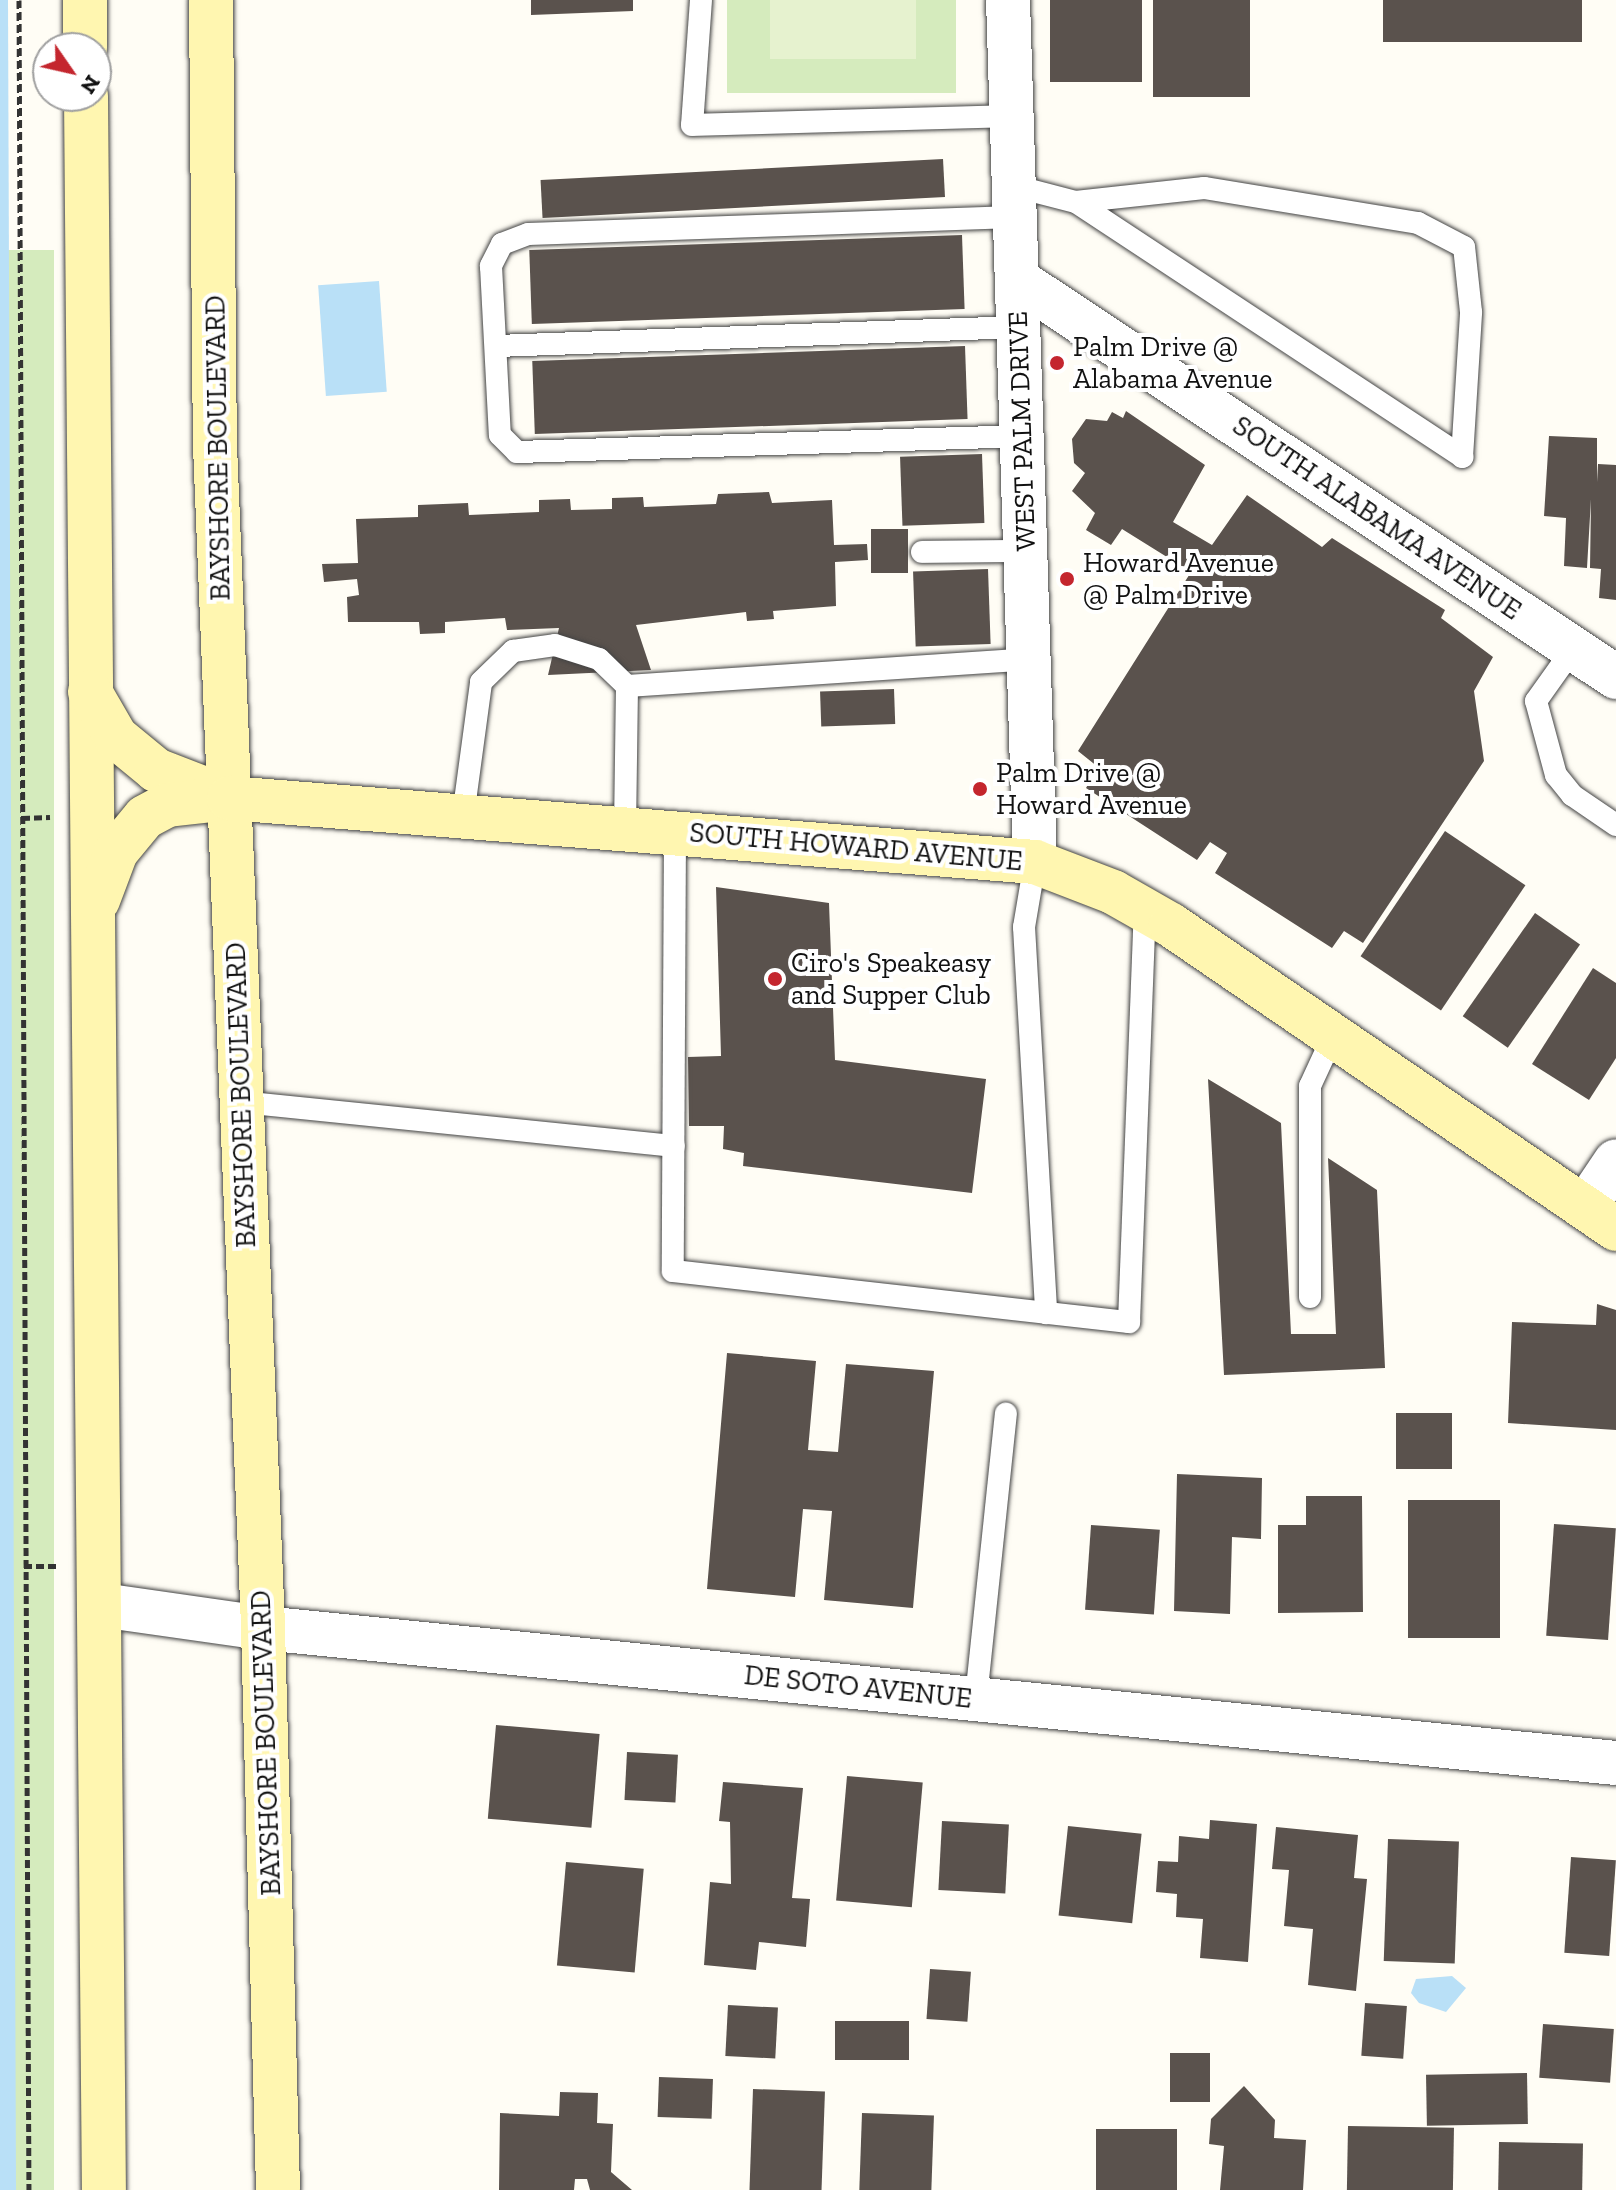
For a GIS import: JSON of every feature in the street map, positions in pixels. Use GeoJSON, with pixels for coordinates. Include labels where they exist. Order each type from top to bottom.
{"type":"FeatureCollection","features":[{"type":"Feature","properties":{"kind":"main road"},"geometry":{"type":"LineString","coordinates":[[85,0],[85,32]]}},
{"type":"Feature","properties":{"kind":"main road","name":"BAYSHORE BOULEVARD"},"geometry":{"type":"LineString","coordinates":[[211,0],[215,446],[263,1628],[278,2190]]}},
{"type":"Feature","properties":{"kind":"main road"},"geometry":{"type":"LineString","coordinates":[[86,112],[90,921],[101,1605],[104,2190]]}},
{"type":"Feature","properties":{"kind":"main road","name":"SOUTH HOWARD AVENUE"},"geometry":{"type":"LineString","coordinates":[[90,691],[116,737],[156,770],[229,798]]}},
{"type":"Feature","properties":{"kind":"main road","name":"SOUTH HOWARD AVENUE"},"geometry":{"type":"LineString","coordinates":[[90,921],[116,852],[145,817],[168,805],[229,798],[1035,862],[1145,910],[1600,1218]]}},
{"type":"Feature","properties":{"kind":"street","name":"WEST PALM DRIVE"},"geometry":{"type":"LineString","coordinates":[[1008,0],[1019,327],[1026,436],[1026,551],[1035,862]]}},
{"type":"Feature","properties":{"kind":"street","name":"SOUTH ALABAMA AVENUE"},"geometry":{"type":"LineString","coordinates":[[1018,280],[1616,677]]}},
{"type":"Feature","properties":{"kind":"street"},"geometry":{"type":"LineString","coordinates":[[1600,1218],[1616,1161]]}},
{"type":"Feature","properties":{"kind":"street","name":"DE SOTO AVENUE"},"geometry":{"type":"LineString","coordinates":[[101,1605],[263,1628],[1616,1763]]}},
{"type":"Feature","properties":{"kind":"lane"},"geometry":{"type":"LineString","coordinates":[[701,0],[692,125],[1012,116]]}},
{"type":"Feature","properties":{"kind":"lane"},"geometry":{"type":"LineString","coordinates":[[1026,436],[529,456],[506,445],[500,435],[491,266],[502,244],[528,234],[1015,202],[1076,202],[1204,188],[1418,223],[1464,247],[1471,312],[1462,457],[1444,450],[1076,202]]}},
{"type":"Feature","properties":{"kind":"lane"},"geometry":{"type":"LineString","coordinates":[[496,346],[1019,327]]}},
{"type":"Feature","properties":{"kind":"lane"},"geometry":{"type":"LineString","coordinates":[[922,552],[1026,551]]}},
{"type":"Feature","properties":{"kind":"lane"},"geometry":{"type":"LineString","coordinates":[[463,816],[473,715],[492,667],[513,651],[555,645],[599,659],[627,686],[625,829]]}},
{"type":"Feature","properties":{"kind":"lane"},"geometry":{"type":"LineString","coordinates":[[1573,649],[1536,701],[1556,775],[1572,795],[1616,825]]}},
{"type":"Feature","properties":{"kind":"lane"},"geometry":{"type":"LineString","coordinates":[[627,686],[1029,659]]}},
{"type":"Feature","properties":{"kind":"lane"},"geometry":{"type":"LineString","coordinates":[[675,832],[673,1271],[1129,1322],[1145,910]]}},
{"type":"Feature","properties":{"kind":"lane"},"geometry":{"type":"LineString","coordinates":[[1035,862],[1024,927],[1046,1313]]}},
{"type":"Feature","properties":{"kind":"lane"},"geometry":{"type":"LineString","coordinates":[[1310,1297],[1310,1086],[1333,1036]]}},
{"type":"Feature","properties":{"kind":"lane"},"geometry":{"type":"LineString","coordinates":[[241,1102],[674,1146]]}},
{"type":"Feature","properties":{"kind":"lane"},"geometry":{"type":"LineString","coordinates":[[976,1698],[1006,1414]]}},
{"type":"Feature","properties":{"kind":"path"},"geometry":{"type":"LineString","coordinates":[[19,0],[29,2190]]}},
{"type":"Feature","properties":{"kind":"path"},"geometry":{"type":"LineString","coordinates":[[22,818],[55,817]]}},
{"type":"Feature","properties":{"kind":"path"},"geometry":{"type":"LineString","coordinates":[[24,1566],[61,1566]]}},
{"type":"Feature","properties":{"kind":"green space"},"geometry":{"type":"Polygon","coordinates":[[[727,0],[956,0],[956,93],[727,93],[727,0]]]}},
{"type":"Feature","properties":{"kind":"green space"},"geometry":{"type":"Polygon","coordinates":[[[770,0],[916,0],[916,59],[770,59],[770,0]]]}},
{"type":"Feature","properties":{"kind":"green space"},"geometry":{"type":"Polygon","coordinates":[[[0,250],[54,250],[54,2190],[0,2190],[0,250]]]}},
{"type":"Feature","properties":{"kind":"water"},"geometry":{"type":"Polygon","coordinates":[[[0,0],[8,0],[16,2190],[0,2190],[0,0]]]}},
{"type":"Feature","properties":{"kind":"water"},"geometry":{"type":"Polygon","coordinates":[[[379,281],[387,392],[326,396],[318,285],[379,281]]]}},
{"type":"Feature","properties":{"kind":"water"},"geometry":{"type":"Polygon","coordinates":[[[1452,1976],[1466,1988],[1446,2012],[1419,2003],[1411,1993],[1416,1979],[1452,1976]]]}},
{"type":"Feature","properties":{"kind":"building"},"geometry":{"type":"Polygon","coordinates":[[[531,0],[633,0],[633,11],[531,15],[531,0]]]}},
{"type":"Feature","properties":{"kind":"building"},"geometry":{"type":"Polygon","coordinates":[[[1050,0],[1142,0],[1142,82],[1050,82],[1050,0]]]}},
{"type":"Feature","properties":{"kind":"building"},"geometry":{"type":"Polygon","coordinates":[[[1153,0],[1250,0],[1250,97],[1153,97],[1153,0]]]}},
{"type":"Feature","properties":{"kind":"building"},"geometry":{"type":"Polygon","coordinates":[[[1383,0],[1582,0],[1582,42],[1383,42],[1383,0]]]}},
{"type":"Feature","properties":{"kind":"building"},"geometry":{"type":"Polygon","coordinates":[[[943,159],[945,197],[543,218],[541,180],[943,159]]]}},
{"type":"Feature","properties":{"kind":"building"},"geometry":{"type":"Polygon","coordinates":[[[962,235],[965,309],[532,324],[529,250],[962,235]]]}},
{"type":"Feature","properties":{"kind":"building"},"geometry":{"type":"Polygon","coordinates":[[[965,346],[968,419],[535,434],[532,361],[965,346]]]}},
{"type":"Feature","properties":{"kind":"building"},"geometry":{"type":"Polygon","coordinates":[[[1126,411],[1205,465],[1173,522],[1212,545],[1247,495],[1322,547],[1332,538],[1445,610],[1441,618],[1493,657],[1474,691],[1484,761],[1363,943],[1344,931],[1332,948],[1215,873],[1227,853],[1210,842],[1197,860],[1086,788],[1098,767],[1078,751],[1191,572],[1122,529],[1111,545],[1086,530],[1095,513],[1072,491],[1085,473],[1074,463],[1072,439],[1086,419],[1107,421],[1112,412],[1123,418],[1126,411]]]}},
{"type":"Feature","properties":{"kind":"building"},"geometry":{"type":"Polygon","coordinates":[[[1549,436],[1597,438],[1597,482],[1598,464],[1616,465],[1616,600],[1599,598],[1601,569],[1590,568],[1591,499],[1587,568],[1564,566],[1566,518],[1544,516],[1549,436]]]}},
{"type":"Feature","properties":{"kind":"building"},"geometry":{"type":"Polygon","coordinates":[[[982,454],[984,523],[902,526],[900,457],[982,454]]]}},
{"type":"Feature","properties":{"kind":"building"},"geometry":{"type":"Polygon","coordinates":[[[769,492],[772,503],[832,500],[834,545],[867,544],[868,560],[835,562],[836,606],[773,611],[774,619],[747,621],[746,612],[636,625],[651,670],[548,675],[559,628],[507,630],[505,618],[445,622],[445,633],[420,634],[419,622],[348,622],[347,597],[359,595],[357,579],[324,582],[322,564],[358,563],[356,519],[418,517],[418,505],[468,503],[469,515],[539,512],[539,500],[570,499],[571,510],[612,509],[612,498],[643,497],[644,507],[716,504],[718,494],[769,492]]]}},
{"type":"Feature","properties":{"kind":"building"},"geometry":{"type":"Polygon","coordinates":[[[871,529],[908,529],[908,573],[871,573],[871,529]]]}},
{"type":"Feature","properties":{"kind":"building"},"geometry":{"type":"Polygon","coordinates":[[[988,569],[991,644],[916,647],[913,572],[988,569]]]}},
{"type":"Feature","properties":{"kind":"building"},"geometry":{"type":"Polygon","coordinates":[[[894,689],[895,724],[821,727],[820,692],[894,689]]]}},
{"type":"Feature","properties":{"kind":"building"},"geometry":{"type":"Polygon","coordinates":[[[1445,831],[1525,885],[1441,1010],[1361,956],[1445,831]]]}},
{"type":"Feature","properties":{"kind":"building","name":"Ciro's Speakeasy and Supper Club"},"geometry":{"type":"Polygon","coordinates":[[[716,887],[829,903],[835,1060],[986,1079],[972,1193],[743,1166],[744,1153],[723,1149],[724,1126],[689,1126],[688,1057],[721,1056],[716,887]]]}},
{"type":"Feature","properties":{"kind":"building"},"geometry":{"type":"Polygon","coordinates":[[[1535,913],[1580,945],[1508,1048],[1463,1016],[1535,913]]]}},
{"type":"Feature","properties":{"kind":"building"},"geometry":{"type":"Polygon","coordinates":[[[1593,968],[1616,983],[1616,1058],[1589,1100],[1532,1064],[1593,968]]]}},
{"type":"Feature","properties":{"kind":"building"},"geometry":{"type":"Polygon","coordinates":[[[1208,1079],[1281,1123],[1291,1334],[1336,1334],[1328,1158],[1377,1190],[1385,1368],[1224,1375],[1208,1079]]]}},
{"type":"Feature","properties":{"kind":"building"},"geometry":{"type":"Polygon","coordinates":[[[1597,1304],[1616,1310],[1616,1430],[1508,1423],[1512,1322],[1596,1325],[1597,1304]]]}},
{"type":"Feature","properties":{"kind":"building"},"geometry":{"type":"Polygon","coordinates":[[[727,1353],[816,1361],[808,1450],[838,1452],[846,1364],[934,1371],[913,1608],[824,1600],[832,1511],[803,1509],[795,1597],[707,1589],[727,1353]]]}},
{"type":"Feature","properties":{"kind":"building"},"geometry":{"type":"Polygon","coordinates":[[[1396,1413],[1452,1413],[1452,1469],[1396,1469],[1396,1413]]]}},
{"type":"Feature","properties":{"kind":"building"},"geometry":{"type":"Polygon","coordinates":[[[1177,1474],[1262,1478],[1261,1539],[1232,1537],[1230,1614],[1174,1611],[1177,1474]]]}},
{"type":"Feature","properties":{"kind":"building"},"geometry":{"type":"Polygon","coordinates":[[[1306,1496],[1362,1496],[1363,1612],[1278,1613],[1278,1525],[1306,1525],[1306,1496]]]}},
{"type":"Feature","properties":{"kind":"building"},"geometry":{"type":"Polygon","coordinates":[[[1408,1500],[1500,1500],[1500,1638],[1408,1638],[1408,1500]]]}},
{"type":"Feature","properties":{"kind":"building"},"geometry":{"type":"Polygon","coordinates":[[[1554,1524],[1616,1528],[1608,1640],[1546,1636],[1554,1524]]]}},
{"type":"Feature","properties":{"kind":"building"},"geometry":{"type":"Polygon","coordinates":[[[1091,1525],[1160,1530],[1154,1615],[1085,1610],[1091,1525]]]}},
{"type":"Feature","properties":{"kind":"building"},"geometry":{"type":"Polygon","coordinates":[[[496,1725],[600,1734],[591,1828],[488,1819],[496,1725]]]}},
{"type":"Feature","properties":{"kind":"building"},"geometry":{"type":"Polygon","coordinates":[[[627,1752],[678,1755],[675,1803],[624,1800],[627,1752]]]}},
{"type":"Feature","properties":{"kind":"building"},"geometry":{"type":"Polygon","coordinates":[[[847,1776],[923,1783],[912,1907],[836,1901],[847,1776]]]}},
{"type":"Feature","properties":{"kind":"building"},"geometry":{"type":"Polygon","coordinates":[[[723,1782],[803,1788],[792,1898],[810,1899],[806,1947],[759,1942],[756,1970],[704,1965],[710,1882],[731,1884],[730,1822],[719,1821],[723,1782]]]}},
{"type":"Feature","properties":{"kind":"building"},"geometry":{"type":"Polygon","coordinates":[[[1210,1820],[1257,1824],[1248,1962],[1200,1958],[1203,1919],[1176,1917],[1177,1894],[1156,1892],[1158,1861],[1178,1862],[1179,1836],[1209,1839],[1210,1820]]]}},
{"type":"Feature","properties":{"kind":"building"},"geometry":{"type":"Polygon","coordinates":[[[942,1821],[1009,1825],[1005,1893],[938,1890],[942,1821]]]}},
{"type":"Feature","properties":{"kind":"building"},"geometry":{"type":"Polygon","coordinates":[[[1068,1826],[1142,1834],[1132,1923],[1059,1916],[1068,1826]]]}},
{"type":"Feature","properties":{"kind":"building"},"geometry":{"type":"Polygon","coordinates":[[[1276,1827],[1358,1835],[1354,1878],[1367,1879],[1356,1991],[1308,1985],[1313,1929],[1284,1926],[1289,1870],[1272,1869],[1276,1827]]]}},
{"type":"Feature","properties":{"kind":"building"},"geometry":{"type":"Polygon","coordinates":[[[1388,1839],[1459,1841],[1455,1963],[1384,1961],[1388,1839]]]}},
{"type":"Feature","properties":{"kind":"building"},"geometry":{"type":"Polygon","coordinates":[[[1571,1857],[1616,1860],[1609,1956],[1564,1953],[1571,1857]]]}},
{"type":"Feature","properties":{"kind":"building"},"geometry":{"type":"Polygon","coordinates":[[[566,1862],[644,1869],[635,1972],[557,1966],[566,1862]]]}},
{"type":"Feature","properties":{"kind":"building"},"geometry":{"type":"Polygon","coordinates":[[[930,1969],[971,1972],[967,2022],[927,2019],[930,1969]]]}},
{"type":"Feature","properties":{"kind":"building"},"geometry":{"type":"Polygon","coordinates":[[[1365,2003],[1407,2006],[1403,2059],[1361,2056],[1365,2003]]]}},
{"type":"Feature","properties":{"kind":"building"},"geometry":{"type":"Polygon","coordinates":[[[728,2005],[778,2008],[775,2059],[725,2056],[728,2005]]]}},
{"type":"Feature","properties":{"kind":"building"},"geometry":{"type":"Polygon","coordinates":[[[835,2021],[909,2021],[909,2060],[835,2060],[835,2021]]]}},
{"type":"Feature","properties":{"kind":"building"},"geometry":{"type":"Polygon","coordinates":[[[1543,2024],[1614,2029],[1610,2083],[1539,2078],[1543,2024]]]}},
{"type":"Feature","properties":{"kind":"building"},"geometry":{"type":"Polygon","coordinates":[[[1170,2053],[1210,2053],[1210,2102],[1170,2102],[1170,2053]]]}},
{"type":"Feature","properties":{"kind":"building"},"geometry":{"type":"Polygon","coordinates":[[[1527,2073],[1528,2124],[1427,2126],[1426,2075],[1527,2073]]]}},
{"type":"Feature","properties":{"kind":"building"},"geometry":{"type":"Polygon","coordinates":[[[659,2077],[713,2079],[712,2119],[658,2117],[659,2077]]]}},
{"type":"Feature","properties":{"kind":"building"},"geometry":{"type":"Polygon","coordinates":[[[1244,2086],[1275,2120],[1274,2138],[1306,2140],[1303,2190],[1220,2190],[1224,2146],[1209,2144],[1211,2119],[1244,2086]]]}},
{"type":"Feature","properties":{"kind":"building"},"geometry":{"type":"Polygon","coordinates":[[[753,2089],[825,2092],[822,2190],[749,2190],[753,2089]]]}},
{"type":"Feature","properties":{"kind":"building"},"geometry":{"type":"Polygon","coordinates":[[[560,2092],[598,2093],[597,2123],[613,2124],[611,2172],[632,2190],[590,2190],[587,2179],[575,2179],[574,2190],[499,2190],[500,2113],[559,2116],[560,2092]]]}},
{"type":"Feature","properties":{"kind":"building"},"geometry":{"type":"Polygon","coordinates":[[[862,2113],[934,2116],[931,2190],[859,2190],[862,2113]]]}},
{"type":"Feature","properties":{"kind":"building"},"geometry":{"type":"Polygon","coordinates":[[[1348,2126],[1454,2128],[1453,2190],[1347,2190],[1348,2126]]]}},
{"type":"Feature","properties":{"kind":"building"},"geometry":{"type":"Polygon","coordinates":[[[1096,2129],[1177,2129],[1177,2190],[1096,2190],[1096,2129]]]}},
{"type":"Feature","properties":{"kind":"building"},"geometry":{"type":"Polygon","coordinates":[[[1499,2142],[1583,2143],[1582,2190],[1498,2190],[1499,2142]]]}},
{"type":"Feature","properties":{"kind":"place","name":"Palm Drive @ Alabama Avenue"},"geometry":{"type":"Point","coordinates":[1057,363]}},
{"type":"Feature","properties":{"kind":"place","name":"Howard Avenue @ Palm Drive"},"geometry":{"type":"Point","coordinates":[1067,579]}},
{"type":"Feature","properties":{"kind":"place","name":"Palm Drive @ Howard Avenue"},"geometry":{"type":"Point","coordinates":[980,789]}},
{"type":"Feature","properties":{"kind":"place","name":"Ciro's Speakeasy and Supper Club"},"geometry":{"type":"Point","coordinates":[775,979]}}]}
